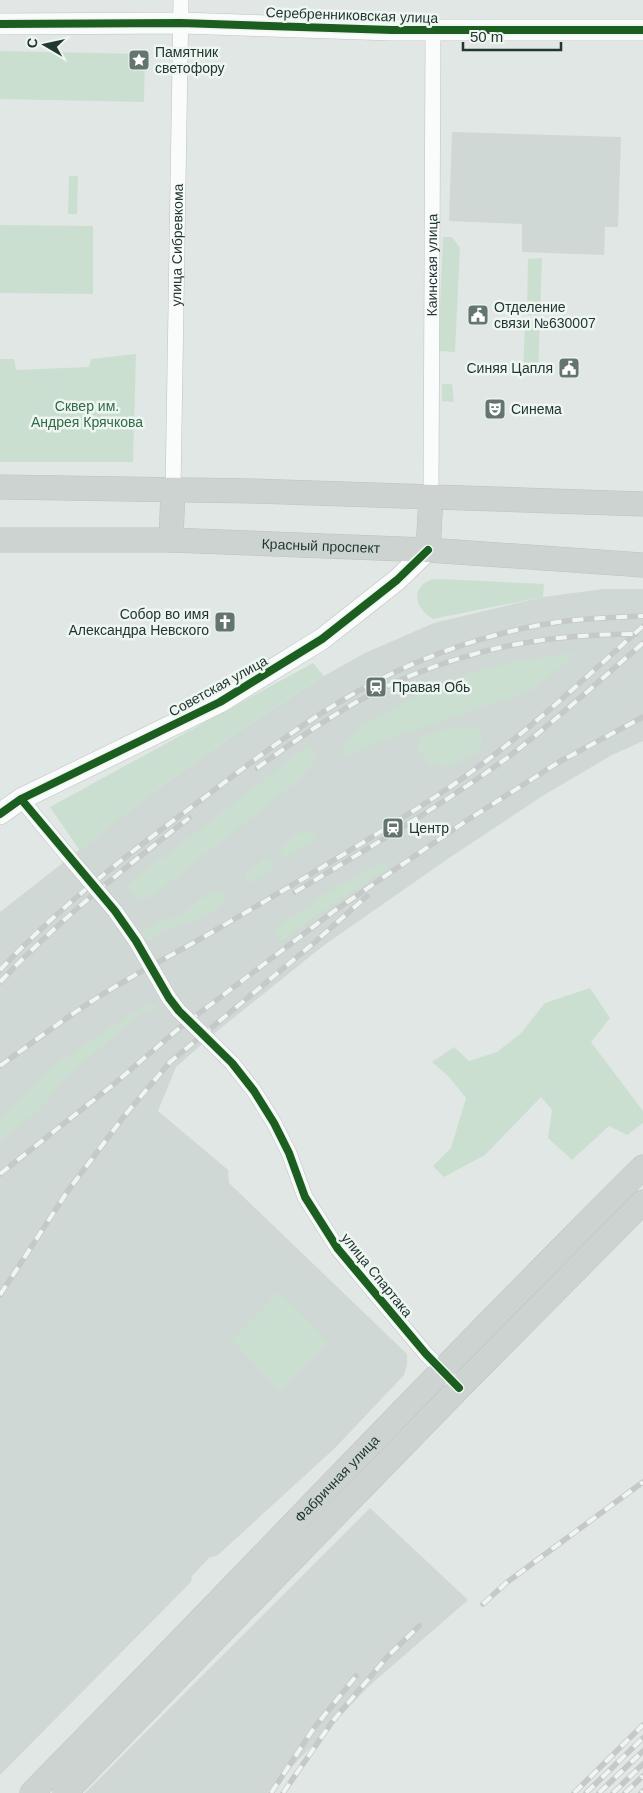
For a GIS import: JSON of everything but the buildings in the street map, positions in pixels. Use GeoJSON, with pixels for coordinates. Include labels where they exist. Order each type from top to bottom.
{"type":"FeatureCollection","features":[{"type":"Feature","properties":{"kind":"main road"},"geometry":{"type":"LineString","coordinates":[[0,487],[431,497],[637,508]]}},
{"type":"Feature","properties":{"kind":"main road"},"geometry":{"type":"LineString","coordinates":[[171,540],[173,490]]}},
{"type":"Feature","properties":{"kind":"main road"},"geometry":{"type":"LineString","coordinates":[[428,550],[431,497]]}},
{"type":"Feature","properties":{"kind":"main road","name":"Красный проспект"},"geometry":{"type":"LineString","coordinates":[[0,540],[171,540],[428,550],[643,565]]}},
{"type":"Feature","properties":{"kind":"main road"},"geometry":{"type":"LineString","coordinates":[[614,563],[634,554],[643,545]]}},
{"type":"Feature","properties":{"kind":"main road","name":"Фабричная улица"},"geometry":{"type":"LineString","coordinates":[[32,1793],[643,1166]]}},
{"type":"Feature","properties":{"kind":"main road","name":"Фабричная улица"},"geometry":{"type":"LineString","coordinates":[[65,1793],[643,1202]]}},
{"type":"Feature","properties":{"kind":"street","name":"улица Сибревкома"},"geometry":{"type":"LineString","coordinates":[[173,490],[181,0]]}},
{"type":"Feature","properties":{"kind":"street","name":"Серебренниковская улица"},"geometry":{"type":"LineString","coordinates":[[0,24],[181,23],[433,31],[643,30]]}},
{"type":"Feature","properties":{"kind":"street","name":"Каинская улица"},"geometry":{"type":"LineString","coordinates":[[431,497],[433,31]]}},
{"type":"Feature","properties":{"kind":"street","name":"Советская улица"},"geometry":{"type":"LineString","coordinates":[[0,814],[21,799],[220,702],[322,639],[397,580],[428,550]]}},
{"type":"Feature","properties":{"kind":"street","name":"улица Спартака"},"geometry":{"type":"LineString","coordinates":[[21,799],[116,911],[169,998],[179,1011],[232,1063],[254,1091],[274,1123],[289,1153],[305,1197],[338,1249],[380,1301],[442,1372],[459,1388]]}},
{"type":"Feature","properties":{"kind":"shaded area"},"geometry":{"type":"Polygon","coordinates":[[[452,132],[621,137],[618,227],[605,227],[604,255],[522,252],[522,224],[449,221],[452,132]]]}},
{"type":"Feature","properties":{"kind":"shaded area"},"geometry":{"type":"Polygon","coordinates":[[[604,589],[643,589],[643,741],[612,755],[544,795],[452,856],[323,946],[216,1032],[176,1067],[158,1111],[228,1170],[229,1183],[407,1354],[407,1365],[404,1375],[335,1448],[218,1555],[209,1558],[192,1576],[191,1582],[0,1775],[0,912],[152,793],[245,727],[324,676],[365,653],[434,623],[543,597],[604,589]]]}},
{"type":"Feature","properties":{"kind":"shaded area"},"geometry":{"type":"Polygon","coordinates":[[[370,1508],[468,1600],[369,1686],[267,1793],[85,1793],[370,1508]]]}},
{"type":"Feature","properties":{"kind":"green space"},"geometry":{"type":"Polygon","coordinates":[[[0,51],[145,54],[144,102],[0,99],[0,51]]]}},
{"type":"Feature","properties":{"kind":"green space"},"geometry":{"type":"Polygon","coordinates":[[[69,176],[78,176],[77,214],[68,214],[69,176]]]}},
{"type":"Feature","properties":{"kind":"green space"},"geometry":{"type":"Polygon","coordinates":[[[0,225],[93,226],[93,294],[0,293],[0,225]]]}},
{"type":"Feature","properties":{"kind":"green space"},"geometry":{"type":"Polygon","coordinates":[[[443,237],[452,237],[460,248],[455,352],[438,351],[443,237]]]}},
{"type":"Feature","properties":{"kind":"green space"},"geometry":{"type":"Polygon","coordinates":[[[542,258],[540,315],[527,315],[528,259],[542,258]]]}},
{"type":"Feature","properties":{"kind":"green space"},"geometry":{"type":"Polygon","coordinates":[[[525,321],[540,321],[538,375],[523,375],[525,321]]]}},
{"type":"Feature","properties":{"kind":"green space","name":"Сквер им. Андрея Крячкова"},"geometry":{"type":"Polygon","coordinates":[[[136,354],[133,462],[0,462],[0,359],[14,359],[16,370],[89,367],[91,359],[136,354]]]}},
{"type":"Feature","properties":{"kind":"green space"},"geometry":{"type":"Polygon","coordinates":[[[442,384],[452,384],[454,402],[442,401],[442,384]]]}},
{"type":"Feature","properties":{"kind":"green space"},"geometry":{"type":"Polygon","coordinates":[[[440,579],[544,584],[543,597],[433,619],[424,611],[417,597],[419,589],[424,583],[440,579]]]}},
{"type":"Feature","properties":{"kind":"green space"},"geometry":{"type":"Polygon","coordinates":[[[574,653],[568,661],[532,690],[373,744],[347,757],[343,754],[342,751],[359,727],[410,699],[449,681],[470,673],[512,662],[574,653]]]}},
{"type":"Feature","properties":{"kind":"green space"},"geometry":{"type":"Polygon","coordinates":[[[313,663],[324,676],[245,727],[152,793],[80,851],[50,807],[313,663]]]}},
{"type":"Feature","properties":{"kind":"green space"},"geometry":{"type":"Polygon","coordinates":[[[477,727],[483,735],[478,751],[449,767],[430,764],[426,762],[425,755],[418,752],[417,744],[419,738],[443,729],[477,727]]]}},
{"type":"Feature","properties":{"kind":"green space"},"geometry":{"type":"Polygon","coordinates":[[[309,745],[316,759],[301,778],[152,896],[140,899],[127,886],[159,858],[161,860],[309,745]]]}},
{"type":"Feature","properties":{"kind":"green space"},"geometry":{"type":"Polygon","coordinates":[[[304,831],[315,835],[314,841],[286,857],[280,854],[283,846],[289,840],[304,831]]]}},
{"type":"Feature","properties":{"kind":"green space"},"geometry":{"type":"Polygon","coordinates":[[[270,857],[272,870],[258,879],[247,883],[245,875],[264,859],[270,857]]]}},
{"type":"Feature","properties":{"kind":"green space"},"geometry":{"type":"Polygon","coordinates":[[[385,861],[388,863],[388,868],[321,912],[280,942],[273,929],[314,904],[313,901],[385,861]]]}},
{"type":"Feature","properties":{"kind":"green space"},"geometry":{"type":"Polygon","coordinates":[[[217,891],[222,891],[225,894],[225,900],[214,911],[194,921],[161,931],[149,942],[142,935],[143,930],[150,928],[158,922],[181,916],[198,901],[217,891]]]}},
{"type":"Feature","properties":{"kind":"green space"},"geometry":{"type":"Polygon","coordinates":[[[590,988],[610,1018],[591,1042],[643,1111],[643,1123],[627,1135],[609,1126],[572,1160],[548,1138],[552,1110],[541,1097],[485,1155],[444,1177],[433,1166],[451,1148],[466,1098],[449,1077],[432,1062],[454,1047],[469,1061],[497,1052],[521,1033],[545,1003],[590,988]]]}},
{"type":"Feature","properties":{"kind":"green space"},"geometry":{"type":"Polygon","coordinates":[[[156,1005],[155,1009],[140,1014],[64,1079],[39,1110],[0,1142],[0,1120],[52,1067],[143,1006],[156,1005]]]}},
{"type":"Feature","properties":{"kind":"green space"},"geometry":{"type":"Polygon","coordinates":[[[279,1292],[328,1342],[280,1391],[232,1340],[279,1292]]]}},
{"type":"Feature","properties":{"kind":"tram line"},"geometry":{"type":"LineString","coordinates":[[0,21],[181,19],[392,26],[643,26]]}},
{"type":"Feature","properties":{"kind":"tram line"},"geometry":{"type":"LineString","coordinates":[[0,28],[181,27],[377,34],[643,34]]}},
{"type":"Feature","properties":{"kind":"railway"},"geometry":{"type":"LineString","coordinates":[[0,970],[45,925],[142,844],[276,744],[364,688],[439,653],[521,629],[575,620],[643,616]]}},
{"type":"Feature","properties":{"kind":"railway"},"geometry":{"type":"LineString","coordinates":[[0,1066],[112,988],[294,884],[447,789],[524,731],[643,626]]}},
{"type":"Feature","properties":{"kind":"railway"},"geometry":{"type":"LineString","coordinates":[[257,768],[346,708],[403,679],[460,658],[517,644],[575,636],[636,634]]}},
{"type":"Feature","properties":{"kind":"railway"},"geometry":{"type":"LineString","coordinates":[[295,892],[429,811],[507,758],[559,716],[643,643]]}},
{"type":"Feature","properties":{"kind":"railway"},"geometry":{"type":"LineString","coordinates":[[0,1174],[114,1084],[177,1030],[334,911],[466,821],[559,762],[643,717]]}},
{"type":"Feature","properties":{"kind":"railway"},"geometry":{"type":"LineString","coordinates":[[0,982],[92,896],[189,818]]}},
{"type":"Feature","properties":{"kind":"railway"},"geometry":{"type":"LineString","coordinates":[[0,1295],[67,1192],[125,1115],[170,1062],[315,942],[367,896]]}},
{"type":"Feature","properties":{"kind":"railway"},"geometry":{"type":"LineString","coordinates":[[483,1604],[506,1583],[643,1482]]}},
{"type":"Feature","properties":{"kind":"railway"},"geometry":{"type":"LineString","coordinates":[[283,1793],[332,1722],[388,1656],[419,1626]]}},
{"type":"Feature","properties":{"kind":"railway"},"geometry":{"type":"LineString","coordinates":[[271,1793],[314,1728],[356,1676]]}},
{"type":"Feature","properties":{"kind":"railway"},"geometry":{"type":"LineString","coordinates":[[574,1793],[643,1725]]}},
{"type":"Feature","properties":{"kind":"railway"},"geometry":{"type":"LineString","coordinates":[[586,1793],[643,1738]]}},
{"type":"Feature","properties":{"kind":"railway"},"geometry":{"type":"LineString","coordinates":[[599,1793],[643,1751]]}},
{"type":"Feature","properties":{"kind":"railway"},"geometry":{"type":"LineString","coordinates":[[613,1793],[643,1764]]}},
{"type":"Feature","properties":{"kind":"railway"},"geometry":{"type":"LineString","coordinates":[[625,1793],[643,1776]]}},
{"type":"Feature","properties":{"kind":"cycle path"},"geometry":{"type":"LineString","coordinates":[[0,24],[181,23],[392,30],[643,30]]}},
{"type":"Feature","properties":{"kind":"cycle path"},"geometry":{"type":"LineString","coordinates":[[0,814],[21,799],[220,702],[322,639],[397,580],[428,550]]}},
{"type":"Feature","properties":{"kind":"cycle path"},"geometry":{"type":"LineString","coordinates":[[21,799],[115,911],[136,941],[169,998],[179,1011],[232,1063],[254,1091],[274,1123],[289,1153],[305,1197],[338,1249],[426,1354],[459,1388]]}},
{"type":"Feature","properties":{"kind":"place","name":"Памятник светофору"},"geometry":{"type":"Point","coordinates":[139,60]}},
{"type":"Feature","properties":{"kind":"place","name":"Отделение связи №630007"},"geometry":{"type":"Point","coordinates":[478,315]}},
{"type":"Feature","properties":{"kind":"place","name":"Синяя Цапля"},"geometry":{"type":"Point","coordinates":[569,368]}},
{"type":"Feature","properties":{"kind":"place","name":"Синема"},"geometry":{"type":"Point","coordinates":[495,409]}},
{"type":"Feature","properties":{"kind":"place","name":"Собор во имя Александра Невского"},"geometry":{"type":"Point","coordinates":[225,622]}},
{"type":"Feature","properties":{"kind":"place","name":"Правая Обь"},"geometry":{"type":"Point","coordinates":[376,687]}},
{"type":"Feature","properties":{"kind":"place","name":"Центр"},"geometry":{"type":"Point","coordinates":[393,828]}}]}
